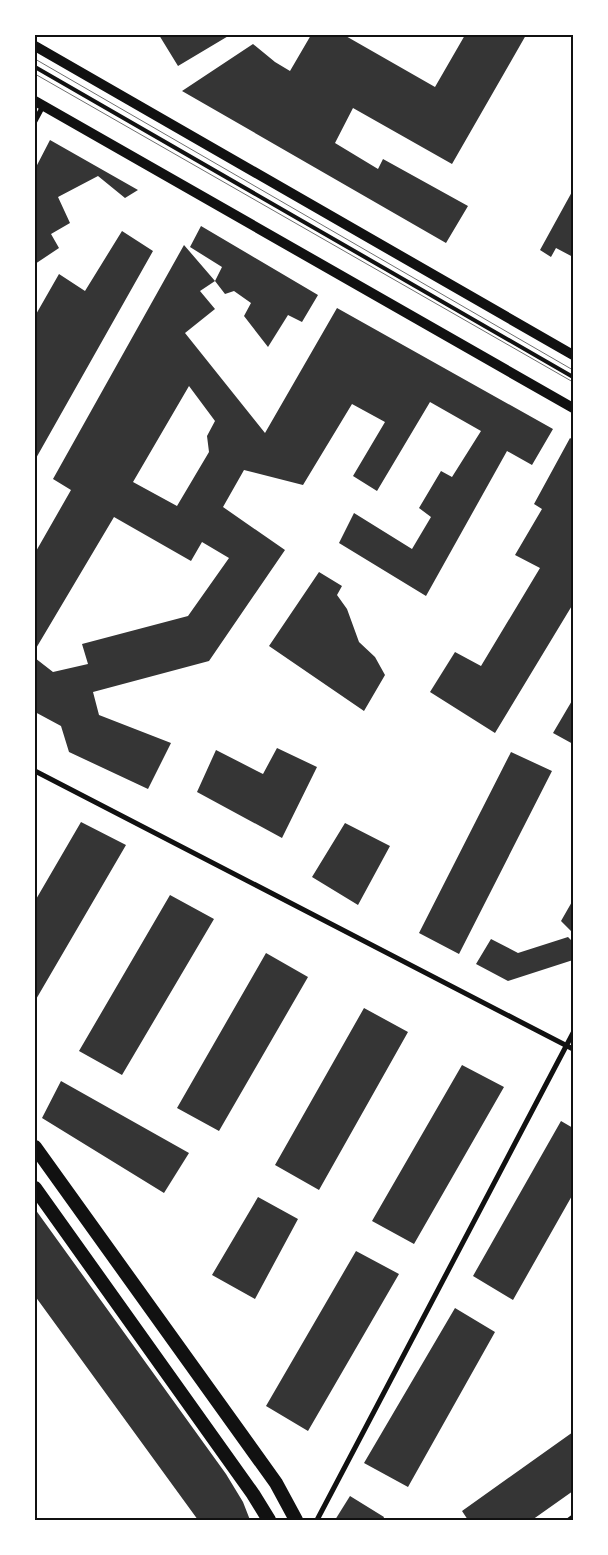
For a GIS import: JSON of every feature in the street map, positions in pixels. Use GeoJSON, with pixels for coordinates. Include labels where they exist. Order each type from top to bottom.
{"type":"FeatureCollection","features":[{"type":"Feature","properties":{"kind":"highway"},"geometry":{"type":"LineString","coordinates":[[35,1147],[276,1483],[296,1520]]}},
{"type":"Feature","properties":{"kind":"highway"},"geometry":{"type":"LineString","coordinates":[[35,1188],[253,1494],[269,1520]]}},
{"type":"Feature","properties":{"kind":"main road"},"geometry":{"type":"LineString","coordinates":[[35,46],[573,355]]}},
{"type":"Feature","properties":{"kind":"main road"},"geometry":{"type":"LineString","coordinates":[[39,103],[573,408]]}},
{"type":"Feature","properties":{"kind":"street"},"geometry":{"type":"LineString","coordinates":[[35,121],[39,103]]}},
{"type":"Feature","properties":{"kind":"street"},"geometry":{"type":"LineString","coordinates":[[35,771],[573,1049]]}},
{"type":"Feature","properties":{"kind":"street"},"geometry":{"type":"LineString","coordinates":[[317,1520],[573,1033]]}},
{"type":"Feature","properties":{"kind":"street"},"geometry":{"type":"LineString","coordinates":[[569,1520],[573,1517]]}},
{"type":"Feature","properties":{"kind":"lane"},"geometry":{"type":"LineString","coordinates":[[35,67],[573,377]]}},
{"type":"Feature","properties":{"kind":"building"},"geometry":{"type":"Polygon","coordinates":[[[159,35],[230,35],[178,66],[159,35]]]}},
{"type":"Feature","properties":{"kind":"building"},"geometry":{"type":"Polygon","coordinates":[[[311,35],[344,35],[435,87],[465,35],[526,35],[452,164],[353,108],[335,143],[378,169],[383,159],[468,206],[446,243],[182,91],[253,44],[275,62],[290,71],[311,35]]]}},
{"type":"Feature","properties":{"kind":"building"},"geometry":{"type":"Polygon","coordinates":[[[50,140],[138,190],[125,198],[98,176],[58,197],[70,223],[51,234],[59,248],[35,264],[35,169],[50,140]]]}},
{"type":"Feature","properties":{"kind":"building"},"geometry":{"type":"Polygon","coordinates":[[[573,190],[573,257],[556,248],[551,257],[540,250],[573,190]]]}},
{"type":"Feature","properties":{"kind":"building"},"geometry":{"type":"Polygon","coordinates":[[[201,226],[318,295],[302,322],[288,315],[268,347],[244,316],[251,303],[234,291],[225,294],[215,281],[222,267],[190,247],[201,226]]]}},
{"type":"Feature","properties":{"kind":"building"},"geometry":{"type":"Polygon","coordinates":[[[122,231],[153,251],[35,460],[35,316],[59,274],[85,291],[122,231]]]}},
{"type":"Feature","properties":{"kind":"building"},"geometry":{"type":"Polygon","coordinates":[[[184,245],[215,281],[200,291],[215,309],[185,333],[265,433],[337,308],[553,429],[532,465],[507,451],[426,596],[339,543],[354,513],[412,549],[431,517],[419,508],[441,471],[452,477],[481,431],[430,402],[377,491],[353,476],[385,422],[352,404],[303,485],[244,470],[223,507],[285,550],[209,661],[93,692],[99,715],[171,743],[148,789],[69,752],[61,726],[35,712],[35,658],[53,672],[88,664],[82,644],[188,616],[229,558],[202,542],[191,561],[114,517],[35,650],[35,553],[71,490],[53,479],[184,245]],[[189,386],[133,482],[177,506],[209,452],[207,436],[215,421],[189,386]]]}},
{"type":"Feature","properties":{"kind":"building"},"geometry":{"type":"Polygon","coordinates":[[[570,438],[573,440],[573,604],[495,733],[430,692],[455,652],[481,666],[540,568],[515,555],[542,509],[534,504],[570,438]]]}},
{"type":"Feature","properties":{"kind":"building"},"geometry":{"type":"Polygon","coordinates":[[[319,572],[342,586],[337,595],[347,609],[359,642],[375,657],[385,675],[364,711],[269,646],[319,572]]]}},
{"type":"Feature","properties":{"kind":"building"},"geometry":{"type":"Polygon","coordinates":[[[573,699],[573,744],[553,733],[573,699]]]}},
{"type":"Feature","properties":{"kind":"building"},"geometry":{"type":"Polygon","coordinates":[[[277,748],[317,767],[282,838],[197,792],[216,750],[263,774],[277,748]]]}},
{"type":"Feature","properties":{"kind":"building"},"geometry":{"type":"Polygon","coordinates":[[[511,752],[552,771],[459,954],[419,933],[511,752]]]}},
{"type":"Feature","properties":{"kind":"building"},"geometry":{"type":"Polygon","coordinates":[[[81,822],[126,845],[35,1001],[35,901],[81,822]]]}},
{"type":"Feature","properties":{"kind":"building"},"geometry":{"type":"Polygon","coordinates":[[[345,823],[390,846],[358,905],[312,877],[345,823]]]}},
{"type":"Feature","properties":{"kind":"building"},"geometry":{"type":"Polygon","coordinates":[[[170,895],[214,919],[122,1075],[79,1051],[170,895]]]}},
{"type":"Feature","properties":{"kind":"building"},"geometry":{"type":"Polygon","coordinates":[[[573,900],[573,933],[561,921],[573,900]]]}},
{"type":"Feature","properties":{"kind":"building"},"geometry":{"type":"Polygon","coordinates":[[[568,937],[573,942],[573,960],[508,981],[476,964],[491,939],[518,953],[568,937]]]}},
{"type":"Feature","properties":{"kind":"building"},"geometry":{"type":"Polygon","coordinates":[[[266,953],[308,977],[219,1131],[177,1108],[266,953]]]}},
{"type":"Feature","properties":{"kind":"building"},"geometry":{"type":"Polygon","coordinates":[[[364,1008],[408,1032],[319,1190],[275,1165],[364,1008]]]}},
{"type":"Feature","properties":{"kind":"building"},"geometry":{"type":"Polygon","coordinates":[[[462,1065],[504,1087],[414,1244],[372,1221],[462,1065]]]}},
{"type":"Feature","properties":{"kind":"building"},"geometry":{"type":"Polygon","coordinates":[[[61,1081],[189,1153],[164,1193],[42,1118],[61,1081]]]}},
{"type":"Feature","properties":{"kind":"building"},"geometry":{"type":"Polygon","coordinates":[[[561,1121],[573,1128],[573,1194],[513,1300],[473,1276],[561,1121]]]}},
{"type":"Feature","properties":{"kind":"building"},"geometry":{"type":"Polygon","coordinates":[[[258,1197],[298,1219],[255,1299],[212,1275],[258,1197]]]}},
{"type":"Feature","properties":{"kind":"building"},"geometry":{"type":"Polygon","coordinates":[[[35,1209],[226,1474],[243,1502],[250,1520],[198,1520],[35,1296],[35,1209]]]}},
{"type":"Feature","properties":{"kind":"building"},"geometry":{"type":"Polygon","coordinates":[[[356,1251],[399,1274],[308,1431],[266,1406],[356,1251]]]}},
{"type":"Feature","properties":{"kind":"building"},"geometry":{"type":"Polygon","coordinates":[[[455,1308],[495,1332],[408,1487],[364,1463],[455,1308]]]}},
{"type":"Feature","properties":{"kind":"building"},"geometry":{"type":"Polygon","coordinates":[[[573,1432],[573,1491],[532,1520],[468,1520],[462,1511],[573,1432]]]}},
{"type":"Feature","properties":{"kind":"building"},"geometry":{"type":"Polygon","coordinates":[[[350,1496],[384,1517],[383,1520],[335,1520],[350,1496]]]}},
{"type":"Feature","properties":{"kind":"tram line"},"geometry":{"type":"LineString","coordinates":[[35,59],[573,370]]}},
{"type":"Feature","properties":{"kind":"tram line"},"geometry":{"type":"LineString","coordinates":[[35,74],[573,382]]}}]}
